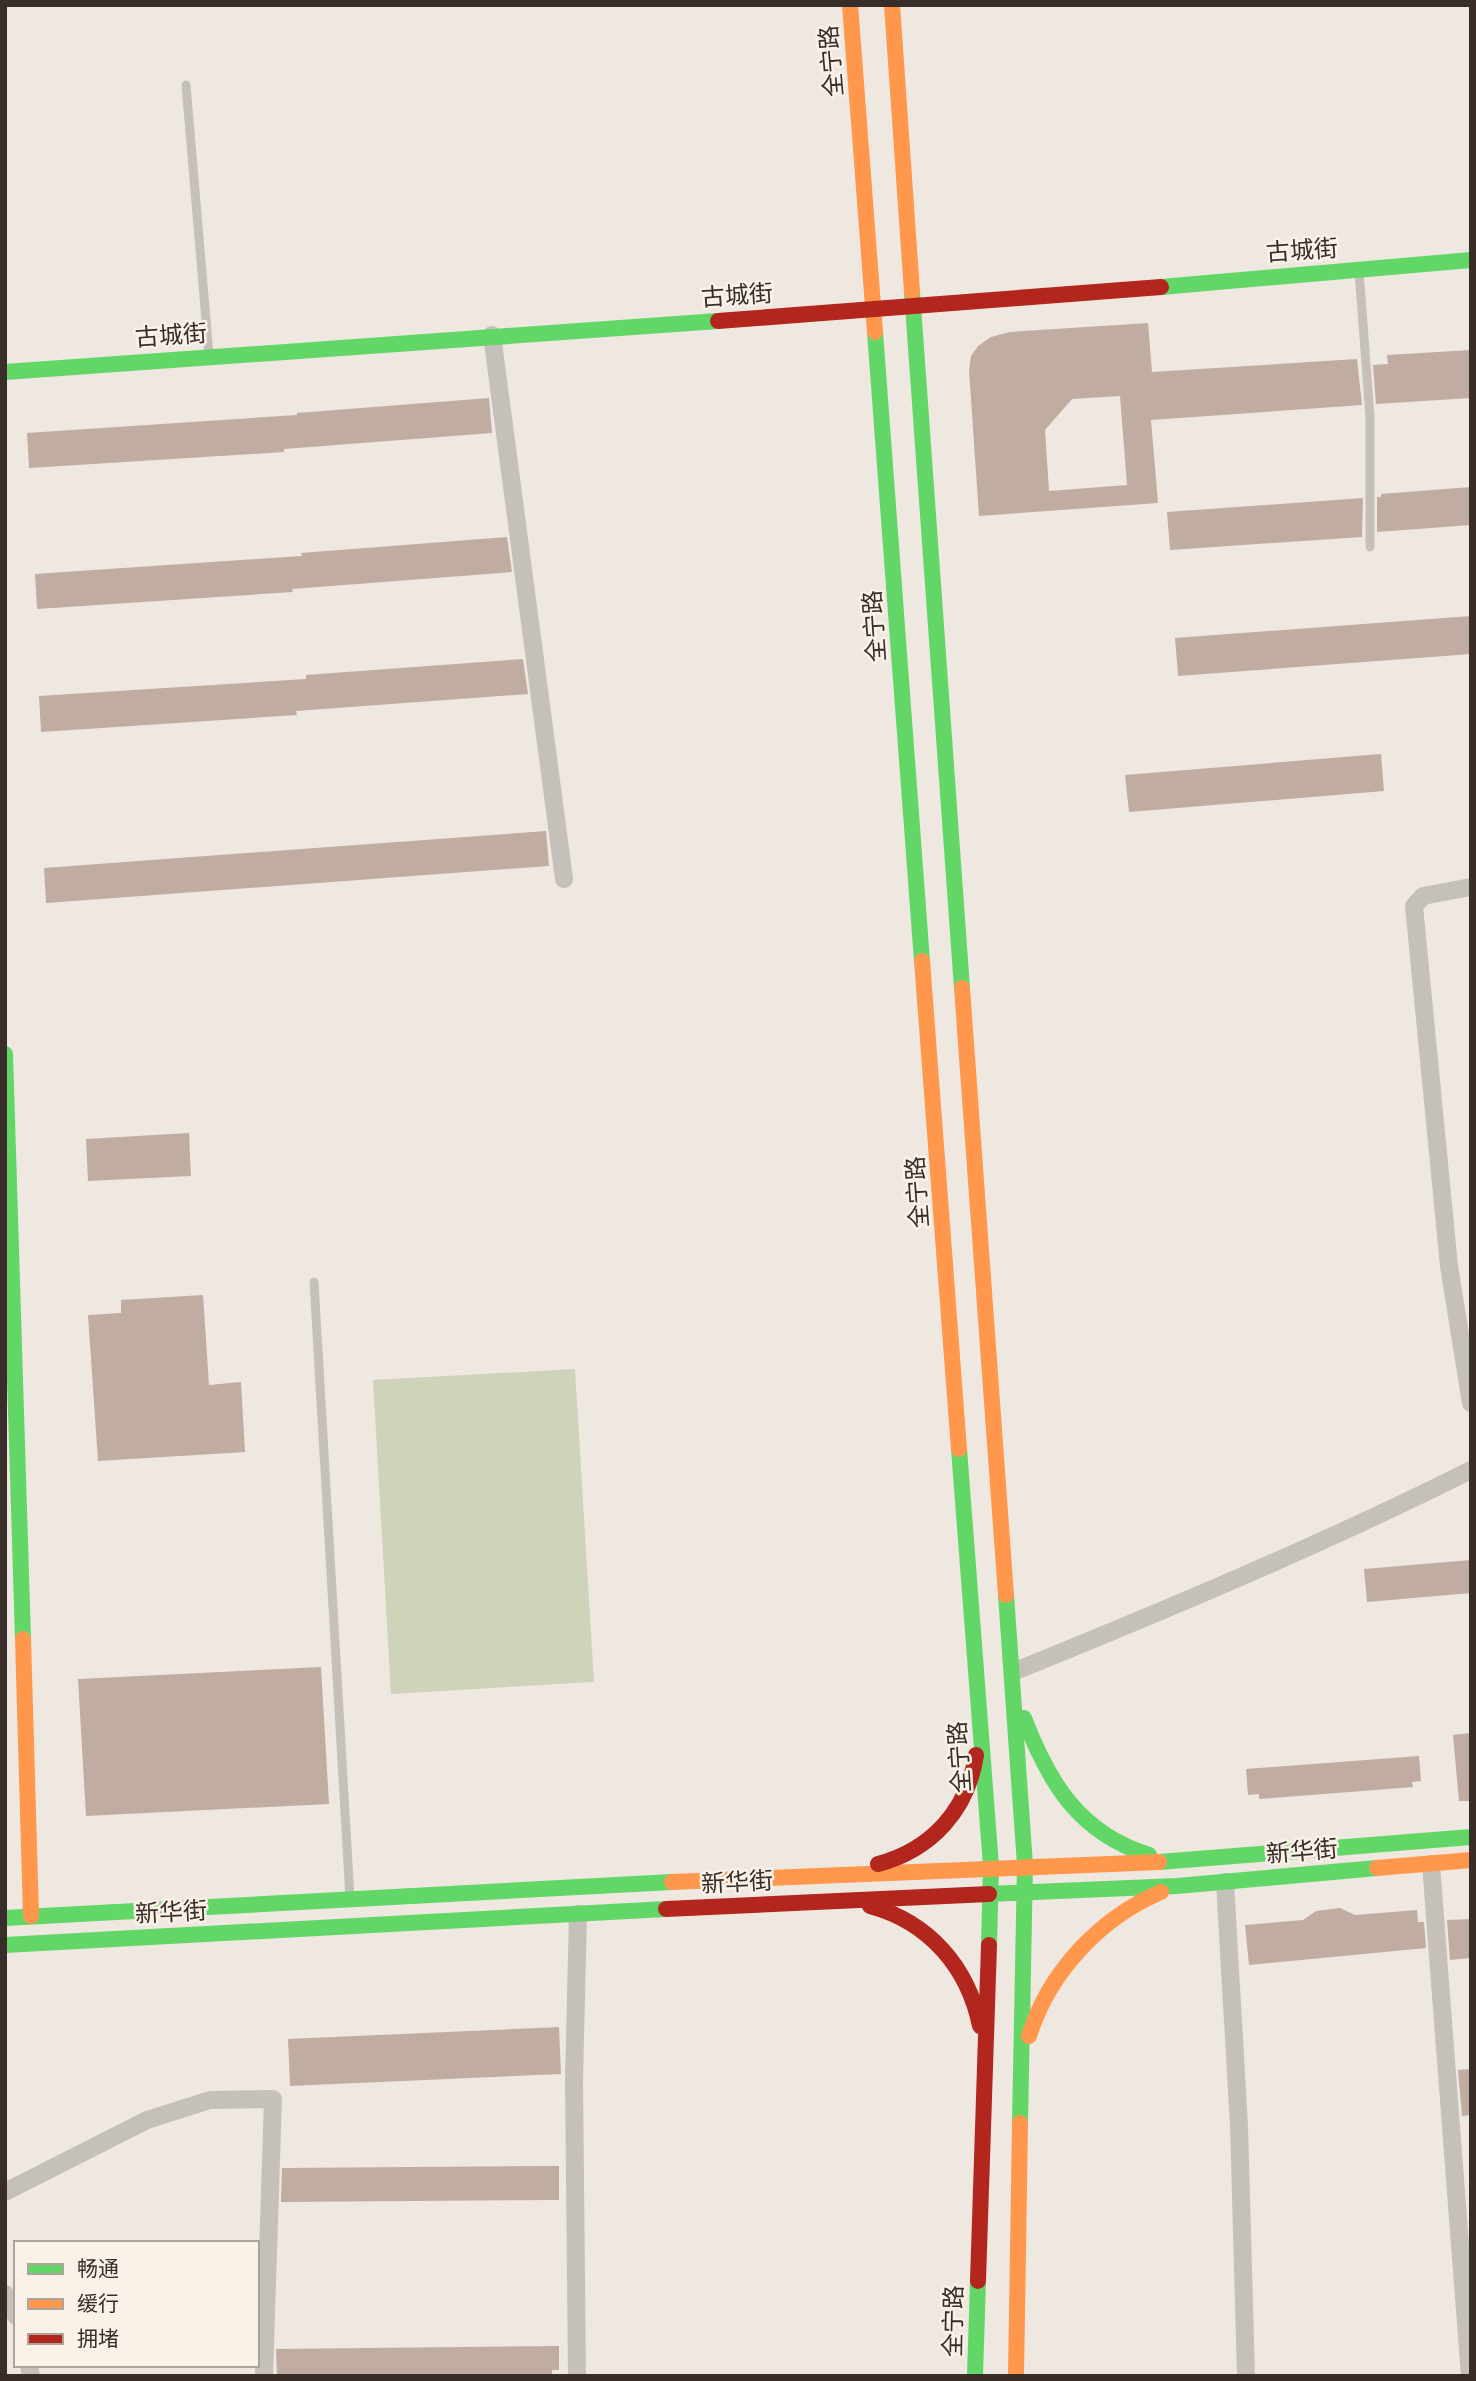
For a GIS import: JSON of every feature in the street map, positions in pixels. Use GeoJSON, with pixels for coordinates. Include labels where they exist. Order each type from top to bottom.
{"type":"FeatureCollection","features":[{"type":"Feature","properties":{"kind":"main road","name":"全宁路"},"geometry":{"type":"LineString","coordinates":[[850,5],[991,1866],[975,2376]]}},
{"type":"Feature","properties":{"kind":"main road"},"geometry":{"type":"LineString","coordinates":[[892,5],[1025,1865],[1016,2376]]}},
{"type":"Feature","properties":{"kind":"main road","name":"古城街"},"geometry":{"type":"LineString","coordinates":[[5,372],[492,335],[914,307],[1471,260]]}},
{"type":"Feature","properties":{"kind":"main road"},"geometry":{"type":"LineString","coordinates":[[5,1054],[31,1916]]}},
{"type":"Feature","properties":{"kind":"main road"},"geometry":{"type":"LineString","coordinates":[[1014,1693],[1034,1746],[1052,1780],[1077,1814],[1128,1850],[1178,1861]]}},
{"type":"Feature","properties":{"kind":"main road"},"geometry":{"type":"LineString","coordinates":[[813,1874],[904,1857],[941,1828],[958,1808],[969,1787],[975,1765],[978,1695]]}},
{"type":"Feature","properties":{"kind":"main road","name":"新华街"},"geometry":{"type":"LineString","coordinates":[[5,1917],[813,1874],[1178,1861],[1471,1837]]}},
{"type":"Feature","properties":{"kind":"main road","name":"新华街"},"geometry":{"type":"LineString","coordinates":[[5,1945],[799,1902],[1177,1886],[1471,1860]]}},
{"type":"Feature","properties":{"kind":"main road"},"geometry":{"type":"LineString","coordinates":[[1022,2078],[1030,2030],[1042,2000],[1062,1972],[1119,1915],[1144,1897],[1177,1886]]}},
{"type":"Feature","properties":{"kind":"main road"},"geometry":{"type":"LineString","coordinates":[[799,1902],[872,1906],[896,1912],[917,1925],[940,1946],[957,1968],[978,2010],[985,2068]]}},
{"type":"Feature","properties":{"kind":"street"},"geometry":{"type":"LineString","coordinates":[[492,335],[564,879]]}},
{"type":"Feature","properties":{"kind":"street"},"geometry":{"type":"LineString","coordinates":[[1471,887],[1423,896],[1414,905],[1449,1266],[1471,1403]]}},
{"type":"Feature","properties":{"kind":"street"},"geometry":{"type":"LineString","coordinates":[[1013,1672],[1193,1599],[1377,1517],[1471,1471]]}},
{"type":"Feature","properties":{"kind":"street"},"geometry":{"type":"LineString","coordinates":[[1431,1864],[1471,2376]]}},
{"type":"Feature","properties":{"kind":"street"},"geometry":{"type":"LineString","coordinates":[[1225,1882],[1239,2126],[1246,2376]]}},
{"type":"Feature","properties":{"kind":"street"},"geometry":{"type":"LineString","coordinates":[[576,2376],[574,2080],[578,1914]]}},
{"type":"Feature","properties":{"kind":"street"},"geometry":{"type":"LineString","coordinates":[[5,2192],[147,2120],[210,2100],[273,2099],[264,2376]]}},
{"type":"Feature","properties":{"kind":"street"},"geometry":{"type":"LineString","coordinates":[[5,2294],[14,2312]]}},
{"type":"Feature","properties":{"kind":"lane"},"geometry":{"type":"LineString","coordinates":[[186,85],[210,356]]}},
{"type":"Feature","properties":{"kind":"lane"},"geometry":{"type":"LineString","coordinates":[[1359,269],[1370,417],[1370,547]]}},
{"type":"Feature","properties":{"kind":"lane"},"geometry":{"type":"LineString","coordinates":[[314,1282],[350,1898]]}},
{"type":"Feature","properties":{"kind":"green space"},"geometry":{"type":"Polygon","coordinates":[[[575,1369],[594,1682],[391,1694],[373,1380],[575,1369]]]}},
{"type":"Feature","properties":{"kind":"building"},"geometry":{"type":"Polygon","coordinates":[[[1148,323],[1152,372],[1357,359],[1362,405],[1151,420],[1158,503],[979,516],[969,370],[971,356],[978,346],[991,337],[1010,332],[1148,323]],[[1120,396],[1072,399],[1045,430],[1049,491],[1127,485],[1120,396]]]}},
{"type":"Feature","properties":{"kind":"building"},"geometry":{"type":"Polygon","coordinates":[[[1471,350],[1471,398],[1376,404],[1373,365],[1388,364],[1387,355],[1471,350]]]}},
{"type":"Feature","properties":{"kind":"building"},"geometry":{"type":"Polygon","coordinates":[[[489,398],[492,433],[284,449],[284,452],[29,468],[27,433],[297,415],[489,398]]]}},
{"type":"Feature","properties":{"kind":"building"},"geometry":{"type":"Polygon","coordinates":[[[1471,487],[1471,525],[1377,532],[1377,497],[1381,497],[1381,494],[1471,487]]]}},
{"type":"Feature","properties":{"kind":"building"},"geometry":{"type":"Polygon","coordinates":[[[1363,498],[1362,537],[1170,550],[1167,512],[1363,498]]]}},
{"type":"Feature","properties":{"kind":"building"},"geometry":{"type":"Polygon","coordinates":[[[507,537],[512,572],[292,589],[293,592],[37,609],[35,574],[302,556],[301,553],[507,537]]]}},
{"type":"Feature","properties":{"kind":"building"},"geometry":{"type":"Polygon","coordinates":[[[1471,616],[1471,654],[1178,676],[1175,638],[1471,616]]]}},
{"type":"Feature","properties":{"kind":"building"},"geometry":{"type":"Polygon","coordinates":[[[523,659],[528,694],[296,711],[297,715],[41,732],[39,696],[306,679],[306,675],[523,659]]]}},
{"type":"Feature","properties":{"kind":"building"},"geometry":{"type":"Polygon","coordinates":[[[1381,754],[1384,791],[1129,812],[1125,775],[1381,754]]]}},
{"type":"Feature","properties":{"kind":"building"},"geometry":{"type":"Polygon","coordinates":[[[546,831],[549,866],[46,903],[44,868],[546,831]]]}},
{"type":"Feature","properties":{"kind":"building"},"geometry":{"type":"Polygon","coordinates":[[[189,1133],[191,1176],[88,1181],[86,1139],[189,1133]]]}},
{"type":"Feature","properties":{"kind":"building"},"geometry":{"type":"Polygon","coordinates":[[[203,1295],[209,1385],[241,1382],[245,1452],[98,1461],[88,1315],[121,1313],[121,1300],[203,1295]]]}},
{"type":"Feature","properties":{"kind":"building"},"geometry":{"type":"Polygon","coordinates":[[[1471,1560],[1471,1593],[1367,1602],[1364,1569],[1471,1560]]]}},
{"type":"Feature","properties":{"kind":"building"},"geometry":{"type":"Polygon","coordinates":[[[321,1667],[329,1804],[86,1816],[78,1679],[321,1667]]]}},
{"type":"Feature","properties":{"kind":"building"},"geometry":{"type":"Polygon","coordinates":[[[1471,1733],[1471,1801],[1459,1801],[1453,1735],[1471,1733]]]}},
{"type":"Feature","properties":{"kind":"building"},"geometry":{"type":"Polygon","coordinates":[[[1419,1756],[1421,1781],[1412,1782],[1413,1787],[1259,1799],[1259,1794],[1248,1795],[1246,1769],[1419,1756]]]}},
{"type":"Feature","properties":{"kind":"building"},"geometry":{"type":"Polygon","coordinates":[[[1340,1908],[1355,1915],[1417,1910],[1418,1922],[1424,1922],[1426,1948],[1249,1965],[1245,1925],[1303,1920],[1316,1911],[1340,1908]]]}},
{"type":"Feature","properties":{"kind":"building"},"geometry":{"type":"Polygon","coordinates":[[[1471,1919],[1471,1958],[1450,1960],[1447,1920],[1471,1919]]]}},
{"type":"Feature","properties":{"kind":"building"},"geometry":{"type":"Polygon","coordinates":[[[559,2027],[561,2074],[290,2086],[288,2039],[559,2027]]]}},
{"type":"Feature","properties":{"kind":"building"},"geometry":{"type":"Polygon","coordinates":[[[1471,2069],[1471,2115],[1462,2116],[1458,2070],[1471,2069]]]}},
{"type":"Feature","properties":{"kind":"building"},"geometry":{"type":"Polygon","coordinates":[[[559,2166],[559,2200],[281,2202],[282,2168],[559,2166]]]}},
{"type":"Feature","properties":{"kind":"building"},"geometry":{"type":"Polygon","coordinates":[[[559,2346],[559,2370],[552,2370],[552,2376],[277,2376],[276,2349],[559,2346]]]}},
{"type":"Feature","properties":{"kind":"traffic: fast"},"geometry":{"type":"LineString","coordinates":[[1161,287],[1471,260]]}},
{"type":"Feature","properties":{"kind":"traffic: fast"},"geometry":{"type":"LineString","coordinates":[[912,292],[962,988]]}},
{"type":"Feature","properties":{"kind":"traffic: fast"},"geometry":{"type":"LineString","coordinates":[[5,372],[718,321]]}},
{"type":"Feature","properties":{"kind":"traffic: fast"},"geometry":{"type":"LineString","coordinates":[[875,332],[922,961]]}},
{"type":"Feature","properties":{"kind":"traffic: fast"},"geometry":{"type":"LineString","coordinates":[[5,1054],[23,1639]]}},
{"type":"Feature","properties":{"kind":"traffic: fast"},"geometry":{"type":"LineString","coordinates":[[959,1449],[991,1866],[989,1945]]}},
{"type":"Feature","properties":{"kind":"traffic: fast"},"geometry":{"type":"LineString","coordinates":[[1006,1595],[1025,1865],[1020,2123]]}},
{"type":"Feature","properties":{"kind":"traffic: fast"},"geometry":{"type":"LineString","coordinates":[[1024,1718],[1044,1764],[1070,1803],[1103,1833],[1149,1855]]}},
{"type":"Feature","properties":{"kind":"traffic: fast"},"geometry":{"type":"LineString","coordinates":[[1159,1862],[1471,1837]]}},
{"type":"Feature","properties":{"kind":"traffic: fast"},"geometry":{"type":"LineString","coordinates":[[989,1894],[1177,1886],[1377,1868]]}},
{"type":"Feature","properties":{"kind":"traffic: fast"},"geometry":{"type":"LineString","coordinates":[[5,1918],[672,1882]]}},
{"type":"Feature","properties":{"kind":"traffic: fast"},"geometry":{"type":"LineString","coordinates":[[5,1945],[666,1909]]}},
{"type":"Feature","properties":{"kind":"traffic: fast"},"geometry":{"type":"LineString","coordinates":[[975,2376],[978,2281]]}},
{"type":"Feature","properties":{"kind":"traffic: slow"},"geometry":{"type":"LineString","coordinates":[[850,5],[875,332]]}},
{"type":"Feature","properties":{"kind":"traffic: slow"},"geometry":{"type":"LineString","coordinates":[[892,5],[912,292]]}},
{"type":"Feature","properties":{"kind":"traffic: slow"},"geometry":{"type":"LineString","coordinates":[[922,961],[959,1449]]}},
{"type":"Feature","properties":{"kind":"traffic: slow"},"geometry":{"type":"LineString","coordinates":[[962,988],[1006,1595]]}},
{"type":"Feature","properties":{"kind":"traffic: slow"},"geometry":{"type":"LineString","coordinates":[[23,1639],[31,1916]]}},
{"type":"Feature","properties":{"kind":"traffic: slow"},"geometry":{"type":"LineString","coordinates":[[1377,1868],[1471,1860]]}},
{"type":"Feature","properties":{"kind":"traffic: slow"},"geometry":{"type":"LineString","coordinates":[[672,1882],[1159,1862]]}},
{"type":"Feature","properties":{"kind":"traffic: slow"},"geometry":{"type":"LineString","coordinates":[[1029,2036],[1049,1990],[1080,1950],[1117,1916],[1161,1892]]}},
{"type":"Feature","properties":{"kind":"traffic: slow"},"geometry":{"type":"LineString","coordinates":[[1016,2376],[1020,2123]]}},
{"type":"Feature","properties":{"kind":"traffic: jam"},"geometry":{"type":"LineString","coordinates":[[718,321],[1161,287]]}},
{"type":"Feature","properties":{"kind":"traffic: jam"},"geometry":{"type":"LineString","coordinates":[[878,1864],[915,1849],[944,1825],[965,1793],[976,1755]]}},
{"type":"Feature","properties":{"kind":"traffic: jam"},"geometry":{"type":"LineString","coordinates":[[666,1909],[989,1894]]}},
{"type":"Feature","properties":{"kind":"traffic: jam"},"geometry":{"type":"LineString","coordinates":[[870,1906],[910,1923],[928,1935],[943,1950],[966,1985],[980,2026]]}},
{"type":"Feature","properties":{"kind":"traffic: jam"},"geometry":{"type":"LineString","coordinates":[[978,2281],[989,1945]]}}]}
